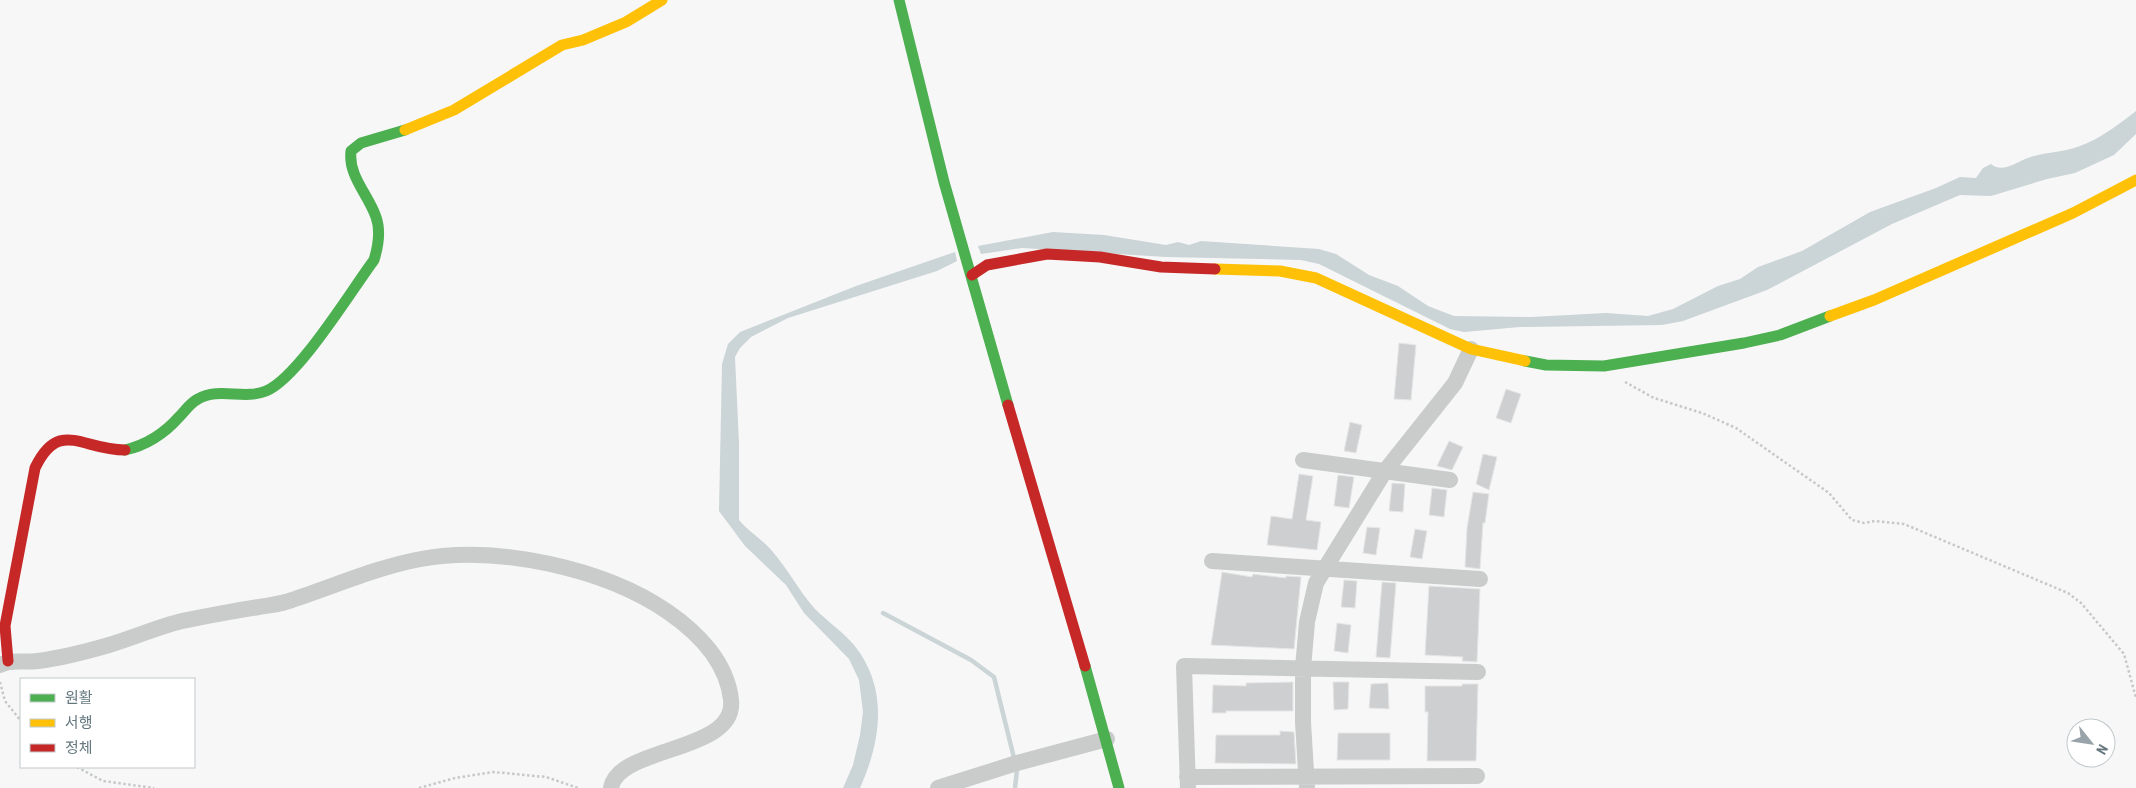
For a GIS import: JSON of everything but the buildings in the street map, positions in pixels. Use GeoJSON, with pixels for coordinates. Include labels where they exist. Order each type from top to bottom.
{"type":"FeatureCollection","features":[{"type":"Feature","properties":{"kind":"street"},"geometry":{"type":"LineString","coordinates":[[611,788],[613,779],[626,768],[697,740],[720,727],[729,715],[732,702],[729,689],[709,649],[689,627],[671,614],[615,583],[557,565],[475,555],[452,555],[418,559],[338,582],[290,601],[181,622],[82,653],[36,662],[4,663],[2,623],[35,468],[41,451],[48,444],[58,439],[70,439],[109,450],[138,446],[161,436],[192,403],[202,397],[260,393],[278,384],[294,370],[374,260],[379,231],[377,218],[352,170],[351,151],[361,143],[416,127],[454,110],[562,45],[582,40],[626,22],[662,0]]}},
{"type":"Feature","properties":{"kind":"street"},"geometry":{"type":"LineString","coordinates":[[899,0],[937,156],[971,270],[1032,496],[1107,739],[1119,788]]}},
{"type":"Feature","properties":{"kind":"street"},"geometry":{"type":"LineString","coordinates":[[971,270],[987,265],[1047,254],[1100,257],[1161,267],[1290,273],[1336,286],[1471,349],[1546,365],[1604,366],[1735,345],[1780,335],[1874,300],[2012,238],[2073,213],[2136,180]]}},
{"type":"Feature","properties":{"kind":"street"},"geometry":{"type":"LineString","coordinates":[[1307,782],[1303,722],[1303,668],[1307,622],[1316,583],[1385,471],[1455,383],[1471,349]]}},
{"type":"Feature","properties":{"kind":"street"},"geometry":{"type":"LineString","coordinates":[[1302,460],[1450,480]]}},
{"type":"Feature","properties":{"kind":"street"},"geometry":{"type":"LineString","coordinates":[[1212,561],[1480,579]]}},
{"type":"Feature","properties":{"kind":"street"},"geometry":{"type":"LineString","coordinates":[[1477,776],[1307,782],[1187,782],[1184,666],[1478,672]]}},
{"type":"Feature","properties":{"kind":"street"},"geometry":{"type":"LineString","coordinates":[[938,788],[1017,763],[1107,739]]}},
{"type":"Feature","properties":{"kind":"path"},"geometry":{"type":"LineString","coordinates":[[1604,366],[1627,384],[1654,398],[1702,413],[1743,432],[1829,493],[1852,520],[1864,523],[1875,521],[1904,524],[2068,594],[2081,603],[2124,654],[2136,698]]}},
{"type":"Feature","properties":{"kind":"path"},"geometry":{"type":"LineString","coordinates":[[0,682],[5,701],[20,720]]}},
{"type":"Feature","properties":{"kind":"path"},"geometry":{"type":"LineString","coordinates":[[79,768],[103,781],[154,788]]}},
{"type":"Feature","properties":{"kind":"path"},"geometry":{"type":"LineString","coordinates":[[419,788],[455,778],[493,772],[546,777],[578,788]]}},
{"type":"Feature","properties":{"kind":"shaded area"},"geometry":{"type":"Polygon","coordinates":[[[2136,111],[2136,134],[2114,155],[2075,173],[2047,179],[1991,196],[1960,195],[1892,224],[1767,290],[1683,321],[1662,325],[1520,327],[1464,332],[1450,329],[1319,264],[1301,260],[1166,257],[1022,248],[981,254],[978,246],[1053,232],[1104,235],[1166,245],[1178,242],[1189,245],[1201,241],[1319,249],[1336,254],[1369,275],[1398,286],[1428,306],[1454,316],[1531,317],[1606,313],[1648,316],[1673,309],[1718,286],[1740,279],[1758,267],[1802,251],[1870,212],[1936,188],[1960,177],[1976,178],[1983,168],[1991,164],[2001,168],[2006,167],[2028,158],[2068,150],[2087,143],[2109,131],[2136,111]]]}},
{"type":"Feature","properties":{"kind":"shaded area"},"geometry":{"type":"Polygon","coordinates":[[[955,252],[957,261],[937,271],[788,318],[751,337],[740,348],[735,357],[739,444],[739,520],[772,551],[815,609],[854,645],[873,679],[878,715],[873,752],[860,788],[843,788],[853,765],[860,735],[863,712],[859,680],[849,659],[804,613],[786,585],[745,546],[719,511],[722,364],[728,344],[740,332],[856,286],[955,252]]]}},
{"type":"Feature","properties":{"kind":"waterway"},"geometry":{"type":"LineString","coordinates":[[883,613],[971,660],[994,677],[1014,758]]}},
{"type":"Feature","properties":{"kind":"waterway"},"geometry":{"type":"LineString","coordinates":[[1015,788],[1017,770]]}},
{"type":"Feature","properties":{"kind":"traffic: fast"},"geometry":{"type":"LineString","coordinates":[[899,0],[944,182],[1008,405]]}},
{"type":"Feature","properties":{"kind":"traffic: fast"},"geometry":{"type":"LineString","coordinates":[[125,450],[148,442],[161,434],[198,399],[214,394],[249,394],[266,391],[279,383],[308,352],[374,260],[378,239],[378,222],[355,177],[351,151],[361,143],[405,130]]}},
{"type":"Feature","properties":{"kind":"traffic: fast"},"geometry":{"type":"LineString","coordinates":[[1525,361],[1546,365],[1604,366],[1744,343],[1780,335],[1830,316]]}},
{"type":"Feature","properties":{"kind":"traffic: fast"},"geometry":{"type":"LineString","coordinates":[[1085,666],[1119,788]]}},
{"type":"Feature","properties":{"kind":"traffic: slow"},"geometry":{"type":"LineString","coordinates":[[405,130],[454,110],[562,45],[583,40],[626,22],[662,0]]}},
{"type":"Feature","properties":{"kind":"traffic: slow"},"geometry":{"type":"LineString","coordinates":[[1830,316],[1874,300],[2073,213],[2136,180]]}},
{"type":"Feature","properties":{"kind":"traffic: slow"},"geometry":{"type":"LineString","coordinates":[[1215,269],[1280,271],[1316,278],[1471,349],[1525,361]]}},
{"type":"Feature","properties":{"kind":"traffic: jam"},"geometry":{"type":"LineString","coordinates":[[972,275],[987,265],[1047,254],[1100,257],[1161,267],[1215,269]]}},
{"type":"Feature","properties":{"kind":"traffic: jam"},"geometry":{"type":"LineString","coordinates":[[1008,405],[1085,666]]}},
{"type":"Feature","properties":{"kind":"traffic: jam"},"geometry":{"type":"LineString","coordinates":[[8,661],[5,626],[35,468],[44,453],[53,444],[63,440],[73,440],[110,449],[125,450]]}}]}
